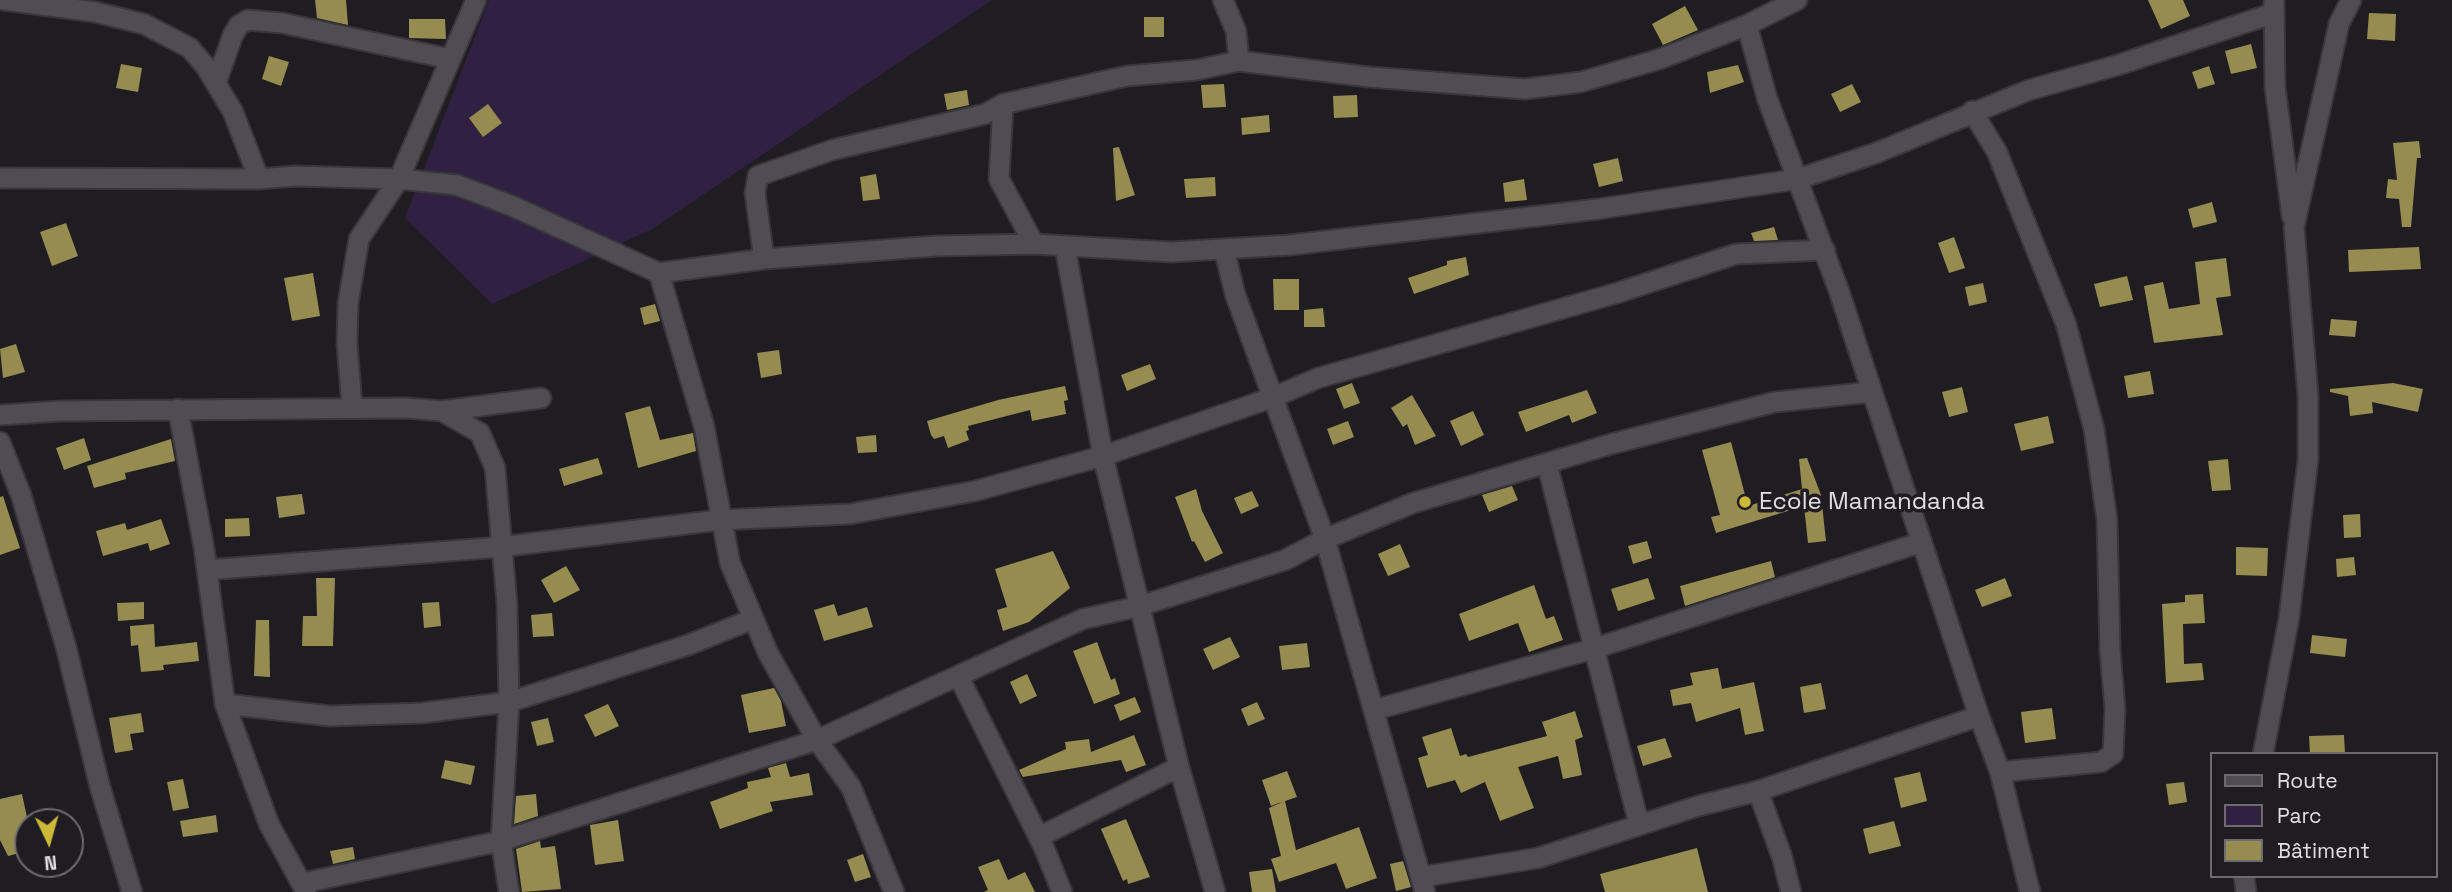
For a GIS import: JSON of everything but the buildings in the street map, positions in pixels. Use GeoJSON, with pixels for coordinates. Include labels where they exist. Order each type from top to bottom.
{"type":"FeatureCollection","features":[{"type":"Feature","properties":{"kind":"street"},"geometry":{"type":"LineString","coordinates":[[4,0],[95,12],[144,24],[190,48],[233,112],[259,179]]}},
{"type":"Feature","properties":{"kind":"street"},"geometry":{"type":"LineString","coordinates":[[352,406],[347,344],[353,265],[359,239],[399,179],[476,0]]}},
{"type":"Feature","properties":{"kind":"street"},"geometry":{"type":"LineString","coordinates":[[1223,0],[1236,30],[1239,61]]}},
{"type":"Feature","properties":{"kind":"street"},"geometry":{"type":"LineString","coordinates":[[764,259],[754,183],[758,176],[832,150],[985,114],[1003,104],[1127,76],[1196,70],[1239,61],[1369,77],[1525,89],[1581,82],[1660,59],[1747,25],[1797,0]]}},
{"type":"Feature","properties":{"kind":"street"},"geometry":{"type":"LineString","coordinates":[[2294,227],[2339,24],[2351,0]]}},
{"type":"Feature","properties":{"kind":"street"},"geometry":{"type":"LineString","coordinates":[[0,178],[259,179],[295,176],[399,179],[457,186],[488,195],[659,273],[764,259],[923,247],[1034,244],[1171,252],[1290,245],[1584,211],[1798,180],[1876,153],[1972,111],[2029,90],[2118,65],[2274,6],[2275,87],[2283,170],[2294,227],[2308,396],[2308,460],[2289,618],[2263,752]]}},
{"type":"Feature","properties":{"kind":"street"},"geometry":{"type":"LineString","coordinates":[[216,83],[233,36],[239,25],[248,20],[282,23],[450,59]]}},
{"type":"Feature","properties":{"kind":"street"},"geometry":{"type":"LineString","coordinates":[[1747,25],[1767,98],[1825,250],[1979,716],[2000,772],[2031,892]]}},
{"type":"Feature","properties":{"kind":"street"},"geometry":{"type":"LineString","coordinates":[[1003,104],[999,179],[1034,244]]}},
{"type":"Feature","properties":{"kind":"street"},"geometry":{"type":"LineString","coordinates":[[1972,111],[1997,152],[2066,324],[2094,429],[2107,520],[2110,651],[2115,709],[2112,754],[2101,762],[2000,772]]}},
{"type":"Feature","properties":{"kind":"street"},"geometry":{"type":"LineString","coordinates":[[1065,247],[1103,456],[1179,766],[1214,892]]}},
{"type":"Feature","properties":{"kind":"street"},"geometry":{"type":"LineString","coordinates":[[1224,249],[1234,294],[1325,539],[1423,885],[1538,858],[1639,824],[1758,792],[1979,716]]}},
{"type":"Feature","properties":{"kind":"street"},"geometry":{"type":"LineString","coordinates":[[207,570],[500,547],[719,520],[850,514],[975,491],[1103,456],[1274,397],[1318,378],[1617,293],[1736,254],[1825,250]]}},
{"type":"Feature","properties":{"kind":"street"},"geometry":{"type":"LineString","coordinates":[[659,273],[704,426],[719,520],[730,563],[768,653],[817,740],[851,787],[894,892]]}},
{"type":"Feature","properties":{"kind":"street"},"geometry":{"type":"LineString","coordinates":[[178,409],[207,570],[225,704],[269,824],[305,888],[501,841],[817,740],[1083,619],[1140,606],[1285,560],[1325,539],[1413,503],[1775,401],[1872,391]]}},
{"type":"Feature","properties":{"kind":"street"},"geometry":{"type":"LineString","coordinates":[[0,415],[352,406],[442,411],[541,398]]}},
{"type":"Feature","properties":{"kind":"street"},"geometry":{"type":"LineString","coordinates":[[442,411],[480,433],[495,468],[507,604],[509,702],[501,841],[509,892]]}},
{"type":"Feature","properties":{"kind":"street"},"geometry":{"type":"LineString","coordinates":[[0,442],[20,495],[62,634],[100,787],[132,892]]}},
{"type":"Feature","properties":{"kind":"street"},"geometry":{"type":"LineString","coordinates":[[1547,464],[1639,824]]}},
{"type":"Feature","properties":{"kind":"street"},"geometry":{"type":"LineString","coordinates":[[1374,710],[1596,648],[1922,542]]}},
{"type":"Feature","properties":{"kind":"street"},"geometry":{"type":"LineString","coordinates":[[225,704],[330,716],[422,713],[509,702],[688,646],[753,620]]}},
{"type":"Feature","properties":{"kind":"street"},"geometry":{"type":"LineString","coordinates":[[959,677],[1039,837],[1062,892]]}},
{"type":"Feature","properties":{"kind":"street"},"geometry":{"type":"LineString","coordinates":[[1039,837],[1179,766]]}},
{"type":"Feature","properties":{"kind":"street"},"geometry":{"type":"LineString","coordinates":[[1758,792],[1782,856],[1791,892]]}},
{"type":"Feature","properties":{"kind":"green space"},"geometry":{"type":"Polygon","coordinates":[[[489,0],[992,0],[652,229],[492,304],[405,218],[489,0]]]}},
{"type":"Feature","properties":{"kind":"place","name":"Ecole Mamandanda"},"geometry":{"type":"Point","coordinates":[1745,502]}}]}
